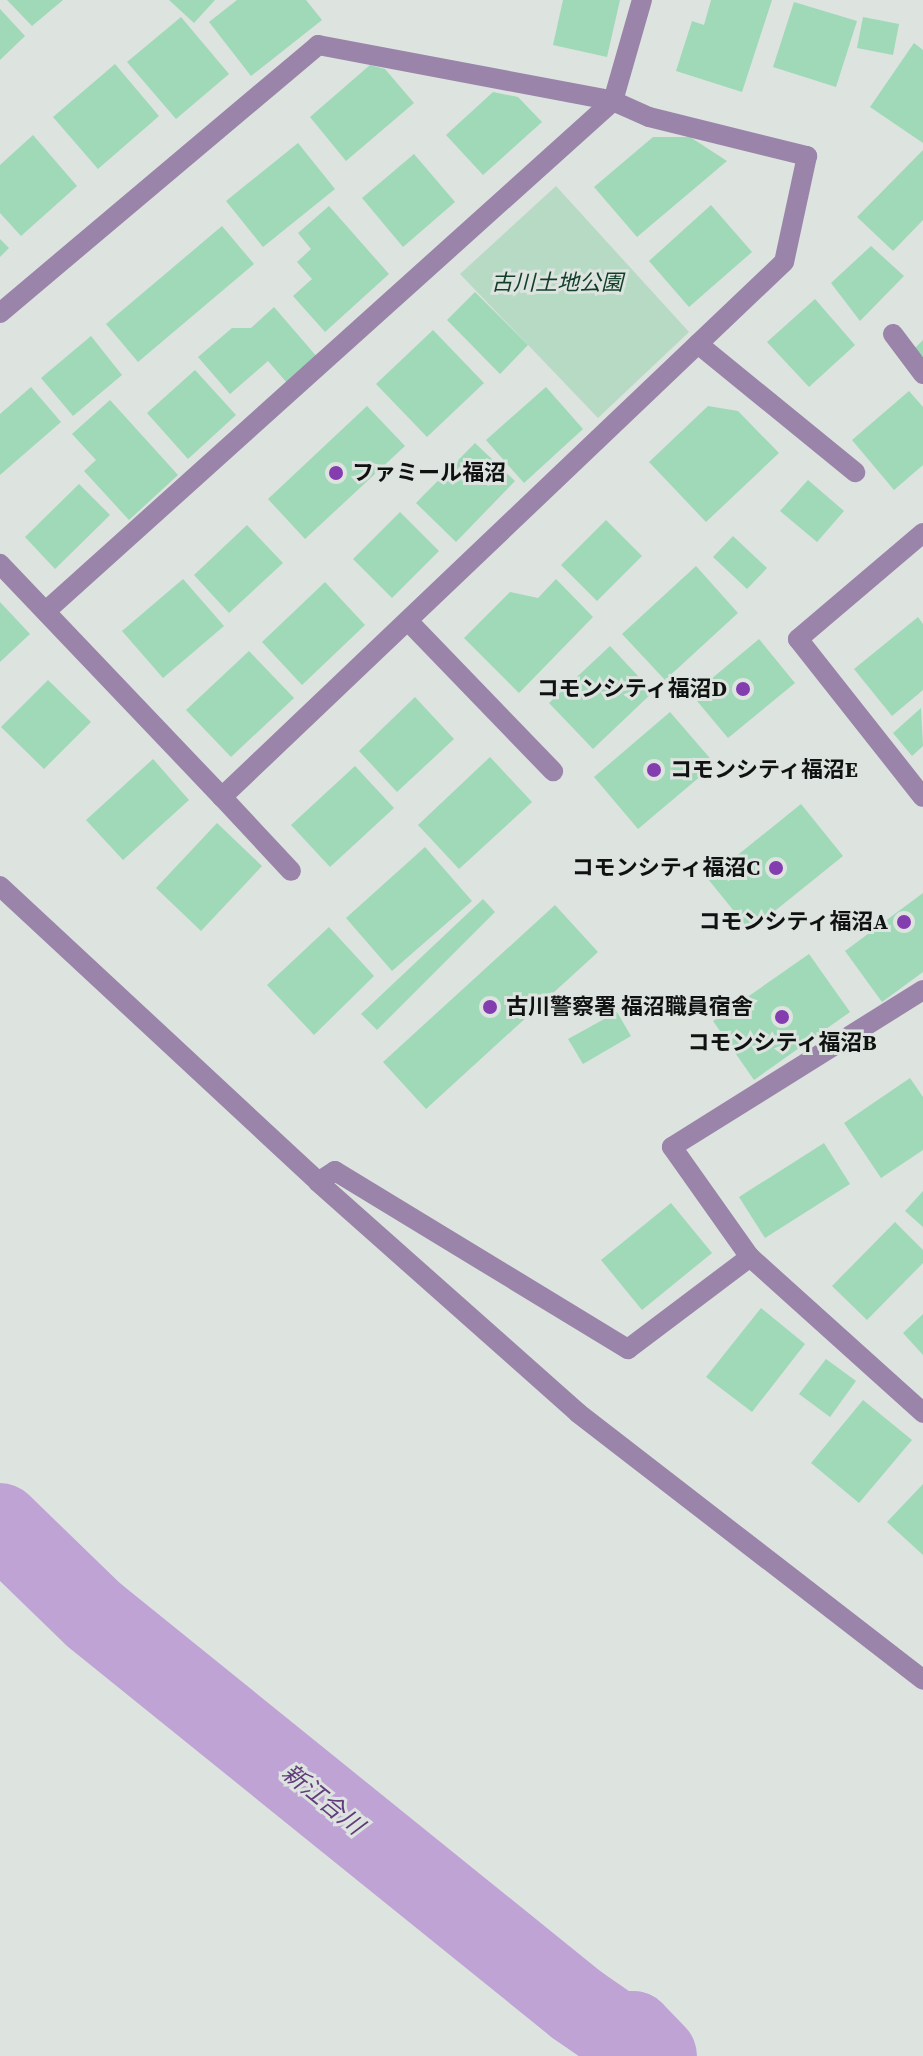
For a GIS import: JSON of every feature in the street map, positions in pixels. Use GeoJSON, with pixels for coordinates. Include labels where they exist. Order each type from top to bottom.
{"type":"FeatureCollection","features":[{"type":"Feature","properties":{"kind":"street"},"geometry":{"type":"LineString","coordinates":[[46,611],[613,101],[642,0]]}},
{"type":"Feature","properties":{"kind":"street"},"geometry":{"type":"LineString","coordinates":[[0,313],[318,45],[613,101],[649,117],[807,156],[784,262],[222,797]]}},
{"type":"Feature","properties":{"kind":"street"},"geometry":{"type":"LineString","coordinates":[[893,334],[923,374]]}},
{"type":"Feature","properties":{"kind":"street"},"geometry":{"type":"LineString","coordinates":[[698,344],[855,472]]}},
{"type":"Feature","properties":{"kind":"street"},"geometry":{"type":"LineString","coordinates":[[923,533],[798,639],[923,797]]}},
{"type":"Feature","properties":{"kind":"street"},"geometry":{"type":"LineString","coordinates":[[0,564],[291,871]]}},
{"type":"Feature","properties":{"kind":"street"},"geometry":{"type":"LineString","coordinates":[[408,621],[553,771]]}},
{"type":"Feature","properties":{"kind":"street"},"geometry":{"type":"LineString","coordinates":[[0,886],[318,1182],[578,1413],[923,1680]]}},
{"type":"Feature","properties":{"kind":"street"},"geometry":{"type":"LineString","coordinates":[[923,990],[672,1147],[750,1257],[923,1413]]}},
{"type":"Feature","properties":{"kind":"street"},"geometry":{"type":"LineString","coordinates":[[318,1182],[335,1171],[628,1349],[750,1257]]}},
{"type":"Feature","properties":{"kind":"green space","name":"古川土地公園"},"geometry":{"type":"Polygon","coordinates":[[[556,186],[689,332],[598,418],[460,274],[556,186]]]}},
{"type":"Feature","properties":{"kind":"building"},"geometry":{"type":"Polygon","coordinates":[[[7,0],[63,0],[32,26],[7,0]]]}},
{"type":"Feature","properties":{"kind":"building"},"geometry":{"type":"Polygon","coordinates":[[[169,0],[215,0],[194,23],[169,0]]]}},
{"type":"Feature","properties":{"kind":"building"},"geometry":{"type":"Polygon","coordinates":[[[237,0],[306,0],[322,20],[251,76],[209,22],[237,0]]]}},
{"type":"Feature","properties":{"kind":"building"},"geometry":{"type":"Polygon","coordinates":[[[563,0],[620,0],[607,57],[553,45],[563,0]]]}},
{"type":"Feature","properties":{"kind":"building"},"geometry":{"type":"Polygon","coordinates":[[[711,0],[772,0],[742,92],[676,71],[692,21],[704,25],[711,0]]]}},
{"type":"Feature","properties":{"kind":"building"},"geometry":{"type":"Polygon","coordinates":[[[794,2],[857,21],[836,87],[773,67],[794,2]]]}},
{"type":"Feature","properties":{"kind":"building"},"geometry":{"type":"Polygon","coordinates":[[[0,9],[25,36],[0,60],[0,9]]]}},
{"type":"Feature","properties":{"kind":"building"},"geometry":{"type":"Polygon","coordinates":[[[181,17],[229,74],[176,119],[127,62],[181,17]]]}},
{"type":"Feature","properties":{"kind":"building"},"geometry":{"type":"Polygon","coordinates":[[[863,17],[899,24],[893,55],[857,48],[863,17]]]}},
{"type":"Feature","properties":{"kind":"building"},"geometry":{"type":"Polygon","coordinates":[[[914,43],[923,50],[923,143],[870,107],[914,43]]]}},
{"type":"Feature","properties":{"kind":"building"},"geometry":{"type":"Polygon","coordinates":[[[115,64],[159,116],[98,169],[53,117],[115,64]]]}},
{"type":"Feature","properties":{"kind":"building"},"geometry":{"type":"Polygon","coordinates":[[[370,65],[385,69],[414,103],[346,161],[310,117],[370,65]]]}},
{"type":"Feature","properties":{"kind":"building"},"geometry":{"type":"Polygon","coordinates":[[[493,92],[518,97],[542,122],[483,175],[446,135],[493,92]]]}},
{"type":"Feature","properties":{"kind":"building"},"geometry":{"type":"Polygon","coordinates":[[[33,135],[77,186],[21,236],[0,213],[0,165],[33,135]]]}},
{"type":"Feature","properties":{"kind":"building"},"geometry":{"type":"Polygon","coordinates":[[[653,137],[690,137],[727,161],[637,237],[594,187],[653,137]]]}},
{"type":"Feature","properties":{"kind":"building"},"geometry":{"type":"Polygon","coordinates":[[[298,143],[335,189],[263,247],[226,201],[298,143]]]}},
{"type":"Feature","properties":{"kind":"building"},"geometry":{"type":"Polygon","coordinates":[[[923,150],[923,220],[893,251],[857,217],[923,150]]]}},
{"type":"Feature","properties":{"kind":"building"},"geometry":{"type":"Polygon","coordinates":[[[414,154],[455,202],[403,247],[362,198],[414,154]]]}},
{"type":"Feature","properties":{"kind":"building"},"geometry":{"type":"Polygon","coordinates":[[[711,205],[752,252],[689,307],[649,261],[711,205]]]}},
{"type":"Feature","properties":{"kind":"building"},"geometry":{"type":"Polygon","coordinates":[[[329,206],[389,274],[325,332],[293,296],[312,279],[297,262],[311,249],[298,233],[329,206]]]}},
{"type":"Feature","properties":{"kind":"building"},"geometry":{"type":"Polygon","coordinates":[[[222,226],[254,264],[138,362],[106,324],[222,226]]]}},
{"type":"Feature","properties":{"kind":"building"},"geometry":{"type":"Polygon","coordinates":[[[0,239],[9,248],[0,257],[0,239]]]}},
{"type":"Feature","properties":{"kind":"building"},"geometry":{"type":"Polygon","coordinates":[[[871,246],[904,276],[860,321],[831,283],[871,246]]]}},
{"type":"Feature","properties":{"kind":"building"},"geometry":{"type":"Polygon","coordinates":[[[475,292],[528,345],[500,374],[447,320],[475,292]]]}},
{"type":"Feature","properties":{"kind":"building"},"geometry":{"type":"Polygon","coordinates":[[[815,299],[855,345],[809,387],[767,342],[815,299]]]}},
{"type":"Feature","properties":{"kind":"building"},"geometry":{"type":"Polygon","coordinates":[[[274,307],[318,358],[288,384],[268,361],[230,394],[198,357],[232,328],[251,328],[274,307]]]}},
{"type":"Feature","properties":{"kind":"building"},"geometry":{"type":"Polygon","coordinates":[[[433,330],[484,383],[427,437],[376,384],[433,330]]]}},
{"type":"Feature","properties":{"kind":"building"},"geometry":{"type":"Polygon","coordinates":[[[91,336],[122,375],[73,416],[41,378],[91,336]]]}},
{"type":"Feature","properties":{"kind":"building"},"geometry":{"type":"Polygon","coordinates":[[[923,340],[923,357],[914,349],[923,340]]]}},
{"type":"Feature","properties":{"kind":"building"},"geometry":{"type":"Polygon","coordinates":[[[195,370],[236,415],[188,459],[147,413],[195,370]]]}},
{"type":"Feature","properties":{"kind":"building"},"geometry":{"type":"Polygon","coordinates":[[[31,387],[61,422],[0,475],[0,414],[31,387]]]}},
{"type":"Feature","properties":{"kind":"building"},"geometry":{"type":"Polygon","coordinates":[[[546,387],[583,429],[524,483],[486,440],[546,387]]]}},
{"type":"Feature","properties":{"kind":"building"},"geometry":{"type":"Polygon","coordinates":[[[909,391],[923,407],[923,465],[894,490],[852,440],[909,391]]]}},
{"type":"Feature","properties":{"kind":"building"},"geometry":{"type":"Polygon","coordinates":[[[110,400],[178,475],[129,520],[84,471],[96,460],[72,434],[110,400]]]}},
{"type":"Feature","properties":{"kind":"building","name":"ファミール福沼"},"geometry":{"type":"Polygon","coordinates":[[[367,406],[405,446],[305,539],[268,499],[367,406]]]}},
{"type":"Feature","properties":{"kind":"building"},"geometry":{"type":"Polygon","coordinates":[[[708,406],[738,411],[779,453],[706,522],[649,462],[708,406]]]}},
{"type":"Feature","properties":{"kind":"building"},"geometry":{"type":"Polygon","coordinates":[[[475,443],[515,481],[456,542],[416,503],[475,443]]]}},
{"type":"Feature","properties":{"kind":"building"},"geometry":{"type":"Polygon","coordinates":[[[808,480],[844,511],[817,542],[780,511],[808,480]]]}},
{"type":"Feature","properties":{"kind":"building"},"geometry":{"type":"Polygon","coordinates":[[[79,484],[110,515],[55,569],[25,537],[79,484]]]}},
{"type":"Feature","properties":{"kind":"building"},"geometry":{"type":"Polygon","coordinates":[[[400,512],[439,551],[392,598],[353,559],[400,512]]]}},
{"type":"Feature","properties":{"kind":"building"},"geometry":{"type":"Polygon","coordinates":[[[606,520],[642,556],[597,601],[561,565],[606,520]]]}},
{"type":"Feature","properties":{"kind":"building"},"geometry":{"type":"Polygon","coordinates":[[[247,525],[283,563],[229,613],[194,575],[247,525]]]}},
{"type":"Feature","properties":{"kind":"building"},"geometry":{"type":"Polygon","coordinates":[[[733,536],[767,568],[747,589],[713,557],[733,536]]]}},
{"type":"Feature","properties":{"kind":"building"},"geometry":{"type":"Polygon","coordinates":[[[696,566],[738,613],[665,680],[622,634],[696,566]]]}},
{"type":"Feature","properties":{"kind":"building"},"geometry":{"type":"Polygon","coordinates":[[[183,579],[224,626],[163,678],[122,631],[183,579]]]}},
{"type":"Feature","properties":{"kind":"building"},"geometry":{"type":"Polygon","coordinates":[[[556,579],[593,617],[519,693],[464,638],[510,592],[538,598],[556,579]]]}},
{"type":"Feature","properties":{"kind":"building"},"geometry":{"type":"Polygon","coordinates":[[[325,582],[365,625],[302,685],[262,642],[325,582]]]}},
{"type":"Feature","properties":{"kind":"building"},"geometry":{"type":"Polygon","coordinates":[[[0,602],[30,634],[0,662],[0,602]]]}},
{"type":"Feature","properties":{"kind":"building"},"geometry":{"type":"Polygon","coordinates":[[[918,617],[923,624],[923,690],[892,716],[854,669],[918,617]]]}},
{"type":"Feature","properties":{"kind":"building","name":"コモンシティ福沼D"},"geometry":{"type":"Polygon","coordinates":[[[759,639],[795,683],[728,738],[692,695],[759,639]]]}},
{"type":"Feature","properties":{"kind":"building"},"geometry":{"type":"Polygon","coordinates":[[[610,646],[653,692],[593,749],[549,703],[610,646]]]}},
{"type":"Feature","properties":{"kind":"building"},"geometry":{"type":"Polygon","coordinates":[[[249,651],[294,698],[231,757],[186,710],[249,651]]]}},
{"type":"Feature","properties":{"kind":"building"},"geometry":{"type":"Polygon","coordinates":[[[48,680],[91,722],[44,769],[1,727],[48,680]]]}},
{"type":"Feature","properties":{"kind":"building"},"geometry":{"type":"Polygon","coordinates":[[[415,697],[454,739],[397,792],[359,751],[415,697]]]}},
{"type":"Feature","properties":{"kind":"building"},"geometry":{"type":"Polygon","coordinates":[[[921,708],[923,746],[912,756],[893,733],[921,708]]]}},
{"type":"Feature","properties":{"kind":"building","name":"コモンシティ福沼E"},"geometry":{"type":"Polygon","coordinates":[[[670,712],[715,764],[638,829],[594,777],[670,712]]]}},
{"type":"Feature","properties":{"kind":"building"},"geometry":{"type":"Polygon","coordinates":[[[490,757],[532,802],[459,869],[418,825],[490,757]]]}},
{"type":"Feature","properties":{"kind":"building"},"geometry":{"type":"Polygon","coordinates":[[[153,759],[189,800],[123,860],[86,820],[153,759]]]}},
{"type":"Feature","properties":{"kind":"building"},"geometry":{"type":"Polygon","coordinates":[[[355,766],[394,808],[330,867],[291,825],[355,766]]]}},
{"type":"Feature","properties":{"kind":"building","name":"コモンシティ福沼C"},"geometry":{"type":"Polygon","coordinates":[[[801,804],[843,856],[750,931],[708,879],[801,804]]]}},
{"type":"Feature","properties":{"kind":"building"},"geometry":{"type":"Polygon","coordinates":[[[217,823],[262,866],[201,931],[156,888],[217,823]]]}},
{"type":"Feature","properties":{"kind":"building"},"geometry":{"type":"Polygon","coordinates":[[[425,847],[472,901],[392,971],[346,918],[425,847]]]}},
{"type":"Feature","properties":{"kind":"building","name":"コモンシティ福沼A"},"geometry":{"type":"Polygon","coordinates":[[[923,893],[923,972],[882,1002],[845,951],[923,893]]]}},
{"type":"Feature","properties":{"kind":"building"},"geometry":{"type":"Polygon","coordinates":[[[483,899],[495,912],[377,1030],[361,1014],[483,899]]]}},
{"type":"Feature","properties":{"kind":"building","name":"古川警察署 福沼職員宿舎"},"geometry":{"type":"Polygon","coordinates":[[[555,905],[598,952],[426,1109],[383,1062],[555,905]]]}},
{"type":"Feature","properties":{"kind":"building"},"geometry":{"type":"Polygon","coordinates":[[[329,927],[374,976],[314,1035],[267,985],[329,927]]]}},
{"type":"Feature","properties":{"kind":"building","name":"コモンシティ福沼B"},"geometry":{"type":"Polygon","coordinates":[[[809,954],[850,1012],[754,1080],[713,1021],[809,954]]]}},
{"type":"Feature","properties":{"kind":"building"},"geometry":{"type":"Polygon","coordinates":[[[617,1012],[631,1036],[583,1064],[568,1039],[617,1012]]]}},
{"type":"Feature","properties":{"kind":"building"},"geometry":{"type":"Polygon","coordinates":[[[910,1078],[923,1097],[923,1150],[881,1178],[844,1123],[910,1078]]]}},
{"type":"Feature","properties":{"kind":"building"},"geometry":{"type":"Polygon","coordinates":[[[824,1143],[850,1184],[765,1238],[739,1197],[824,1143]]]}},
{"type":"Feature","properties":{"kind":"building"},"geometry":{"type":"Polygon","coordinates":[[[923,1191],[923,1227],[905,1211],[923,1191]]]}},
{"type":"Feature","properties":{"kind":"building"},"geometry":{"type":"Polygon","coordinates":[[[671,1203],[712,1253],[642,1310],[601,1260],[671,1203]]]}},
{"type":"Feature","properties":{"kind":"building"},"geometry":{"type":"Polygon","coordinates":[[[895,1222],[923,1250],[923,1263],[867,1320],[832,1286],[895,1222]]]}},
{"type":"Feature","properties":{"kind":"building"},"geometry":{"type":"Polygon","coordinates":[[[761,1308],[805,1344],[752,1412],[706,1377],[761,1308]]]}},
{"type":"Feature","properties":{"kind":"building"},"geometry":{"type":"Polygon","coordinates":[[[923,1314],[923,1355],[903,1333],[923,1314]]]}},
{"type":"Feature","properties":{"kind":"building"},"geometry":{"type":"Polygon","coordinates":[[[826,1359],[856,1381],[830,1417],[799,1394],[826,1359]]]}},
{"type":"Feature","properties":{"kind":"building"},"geometry":{"type":"Polygon","coordinates":[[[863,1400],[912,1440],[859,1503],[811,1463],[863,1400]]]}},
{"type":"Feature","properties":{"kind":"building"},"geometry":{"type":"Polygon","coordinates":[[[923,1484],[923,1555],[887,1522],[923,1484]]]}},
{"type":"Feature","properties":{"kind":"waterway","name":"新江合川"},"geometry":{"type":"LineString","coordinates":[[0,1524],[94,1615],[577,2005],[616,2032],[633,2032],[656,2056]]}},
{"type":"Feature","properties":{"kind":"place","name":"ファミール福沼"},"geometry":{"type":"Point","coordinates":[336,473]}},
{"type":"Feature","properties":{"kind":"place","name":"コモンシティ福沼D"},"geometry":{"type":"Point","coordinates":[743,689]}},
{"type":"Feature","properties":{"kind":"place","name":"コモンシティ福沼E"},"geometry":{"type":"Point","coordinates":[654,770]}},
{"type":"Feature","properties":{"kind":"place","name":"コモンシティ福沼C"},"geometry":{"type":"Point","coordinates":[776,868]}},
{"type":"Feature","properties":{"kind":"place","name":"コモンシティ福沼A"},"geometry":{"type":"Point","coordinates":[904,922]}},
{"type":"Feature","properties":{"kind":"place","name":"古川警察署 福沼職員宿舎"},"geometry":{"type":"Point","coordinates":[490,1007]}},
{"type":"Feature","properties":{"kind":"place","name":"コモンシティ福沼B"},"geometry":{"type":"Point","coordinates":[782,1017]}}]}
